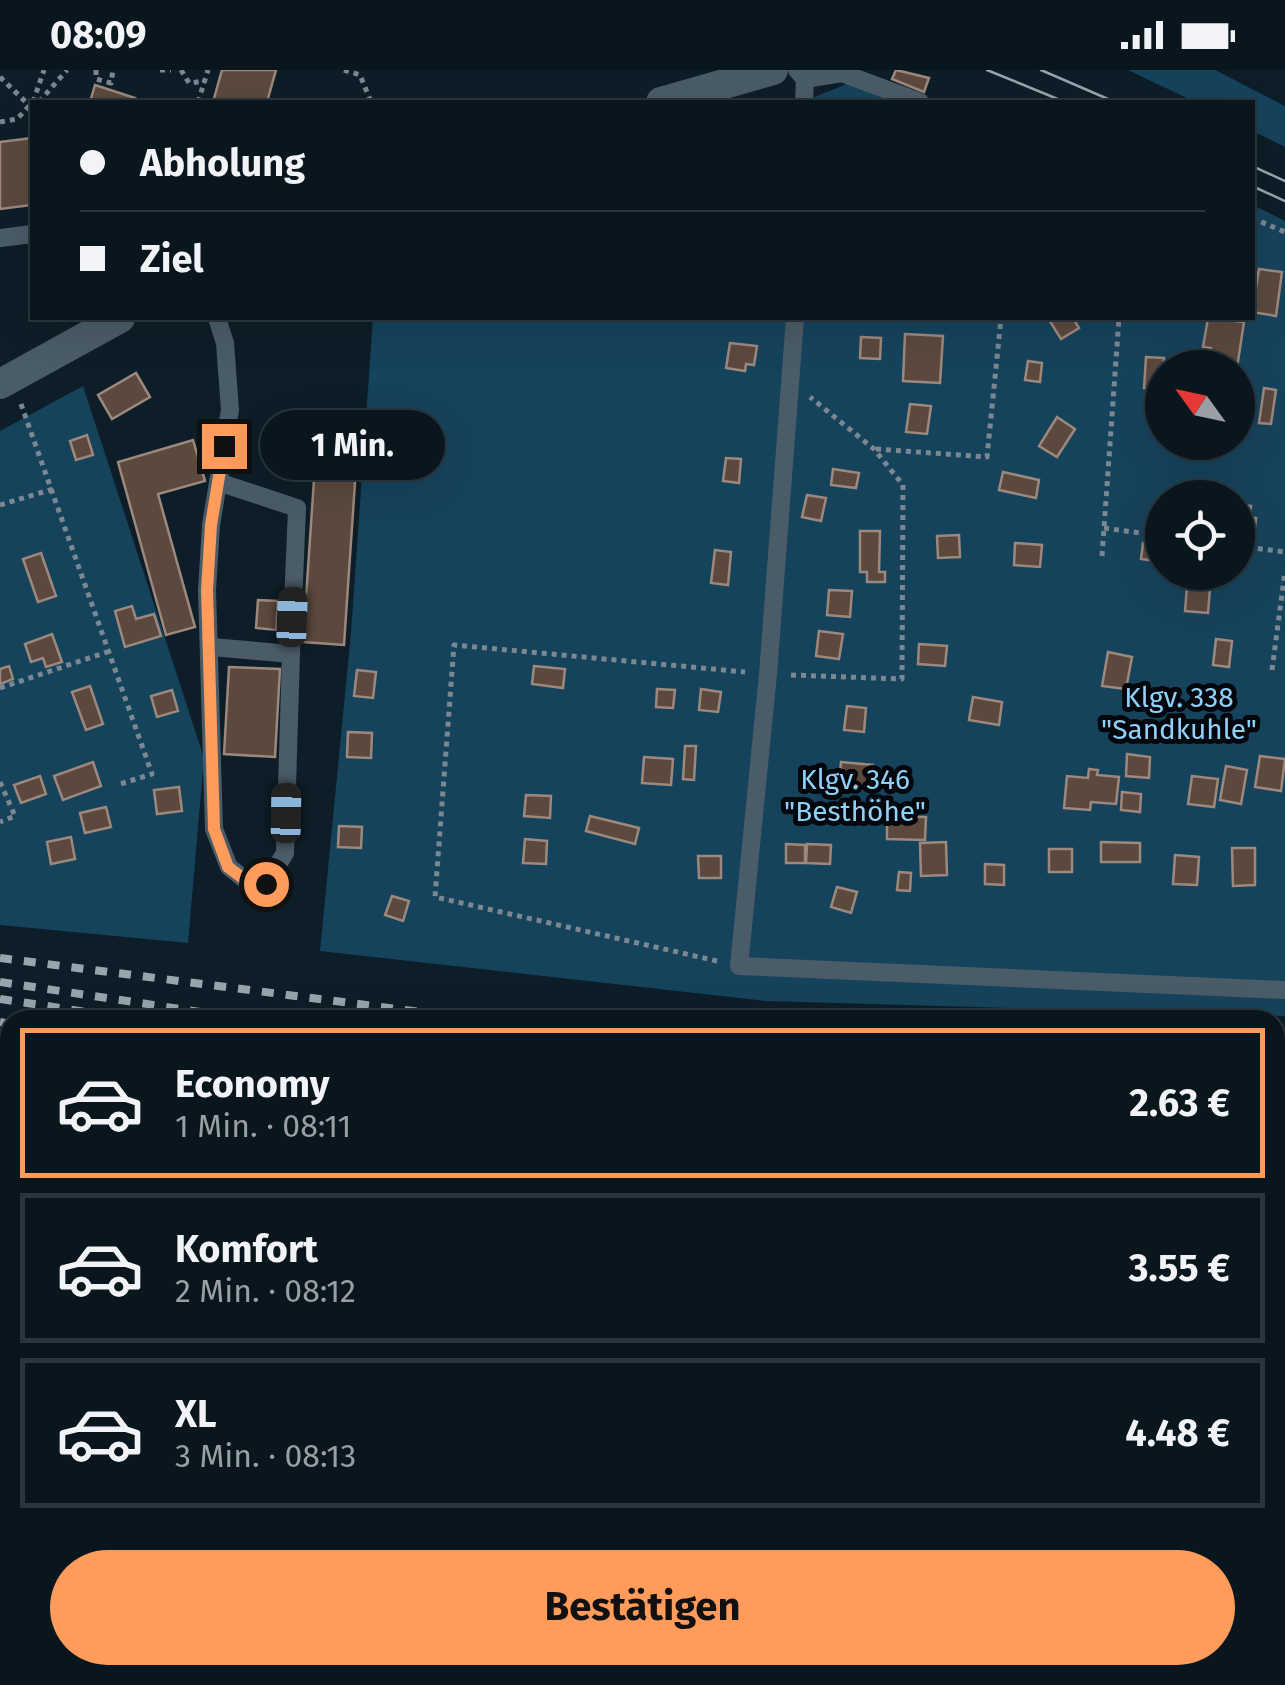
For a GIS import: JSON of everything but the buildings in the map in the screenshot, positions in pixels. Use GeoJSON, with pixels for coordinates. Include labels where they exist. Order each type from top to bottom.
{"type":"FeatureCollection","features":[{"type":"Feature","properties":{"kind":"street"},"geometry":{"type":"LineString","coordinates":[[667,100],[772,70]]}},
{"type":"Feature","properties":{"kind":"street"},"geometry":{"type":"LineString","coordinates":[[6,381],[105,321]]}},
{"type":"Feature","properties":{"kind":"lane"},"geometry":{"type":"LineString","coordinates":[[804,100],[801,74],[842,73],[915,100]]}},
{"type":"Feature","properties":{"kind":"lane"},"geometry":{"type":"LineString","coordinates":[[0,238],[30,234]]}},
{"type":"Feature","properties":{"kind":"lane"},"geometry":{"type":"LineString","coordinates":[[218,320],[225,343],[230,410],[218,482],[207,590],[212,648],[214,829],[228,867],[248,882],[266,884],[285,853],[297,508],[218,482]]}},
{"type":"Feature","properties":{"kind":"lane"},"geometry":{"type":"LineString","coordinates":[[794,320],[768,674],[740,966],[1285,990]]}},
{"type":"Feature","properties":{"kind":"lane"},"geometry":{"type":"LineString","coordinates":[[212,648],[290,654]]}},
{"type":"Feature","properties":{"kind":"path"},"geometry":{"type":"LineString","coordinates":[[35,100],[44,70]]}},
{"type":"Feature","properties":{"kind":"path"},"geometry":{"type":"LineString","coordinates":[[38,100],[67,70]]}},
{"type":"Feature","properties":{"kind":"path"},"geometry":{"type":"LineString","coordinates":[[96,70],[96,79],[111,83],[113,70]]}},
{"type":"Feature","properties":{"kind":"path"},"geometry":{"type":"LineString","coordinates":[[160,70],[172,70]]}},
{"type":"Feature","properties":{"kind":"path"},"geometry":{"type":"LineString","coordinates":[[181,70],[189,83],[205,81]]}},
{"type":"Feature","properties":{"kind":"path"},"geometry":{"type":"LineString","coordinates":[[199,100],[208,70]]}},
{"type":"Feature","properties":{"kind":"path"},"geometry":{"type":"LineString","coordinates":[[344,70],[360,75],[370,100]]}},
{"type":"Feature","properties":{"kind":"path"},"geometry":{"type":"LineString","coordinates":[[0,76],[30,102]]}},
{"type":"Feature","properties":{"kind":"path"},"geometry":{"type":"LineString","coordinates":[[0,122],[17,119],[30,108]]}},
{"type":"Feature","properties":{"kind":"path"},"geometry":{"type":"LineString","coordinates":[[1255,219],[1285,232]]}},
{"type":"Feature","properties":{"kind":"path"},"geometry":{"type":"LineString","coordinates":[[874,449],[987,457],[1001,320]]}},
{"type":"Feature","properties":{"kind":"path"},"geometry":{"type":"LineString","coordinates":[[1102,556],[1119,320]]}},
{"type":"Feature","properties":{"kind":"path"},"geometry":{"type":"LineString","coordinates":[[6,381],[53,489],[106,652],[152,774],[117,786]]}},
{"type":"Feature","properties":{"kind":"path"},"geometry":{"type":"LineString","coordinates":[[740,966],[435,897],[454,645],[768,674],[902,679],[904,486],[874,449],[792,383]]}},
{"type":"Feature","properties":{"kind":"path"},"geometry":{"type":"LineString","coordinates":[[0,505],[53,489]]}},
{"type":"Feature","properties":{"kind":"path"},"geometry":{"type":"LineString","coordinates":[[1104,528],[1145,534]]}},
{"type":"Feature","properties":{"kind":"path"},"geometry":{"type":"LineString","coordinates":[[1255,548],[1285,552]]}},
{"type":"Feature","properties":{"kind":"path"},"geometry":{"type":"LineString","coordinates":[[1272,670],[1285,571]]}},
{"type":"Feature","properties":{"kind":"path"},"geometry":{"type":"LineString","coordinates":[[0,688],[106,652]]}},
{"type":"Feature","properties":{"kind":"path"},"geometry":{"type":"LineString","coordinates":[[0,782],[15,816],[0,822]]}},
{"type":"Feature","properties":{"kind":"green space"},"geometry":{"type":"Polygon","coordinates":[[[1128,70],[1215,70],[1285,106],[1285,147],[1255,132],[1255,100],[1191,100],[1128,70]]]}},
{"type":"Feature","properties":{"kind":"green space"},"geometry":{"type":"Polygon","coordinates":[[[852,82],[897,100],[807,100],[852,82]]]}},
{"type":"Feature","properties":{"kind":"green space","name":"Klgv. 346 \"Besthöhe\""},"geometry":{"type":"Polygon","coordinates":[[[1255,206],[1285,221],[1285,1010],[1077,1010],[766,1001],[320,951],[351,633],[373,320],[1255,320],[1255,206]]]}},
{"type":"Feature","properties":{"kind":"green space"},"geometry":{"type":"Polygon","coordinates":[[[83,386],[204,758],[188,943],[0,925],[0,431],[83,386]]]}},
{"type":"Feature","properties":{"kind":"tram line"},"geometry":{"type":"LineString","coordinates":[[987,70],[1060,100]]}},
{"type":"Feature","properties":{"kind":"tram line"},"geometry":{"type":"LineString","coordinates":[[1041,70],[1110,100]]}},
{"type":"Feature","properties":{"kind":"tram line"},"geometry":{"type":"LineString","coordinates":[[1255,167],[1285,181]]}},
{"type":"Feature","properties":{"kind":"tram line"},"geometry":{"type":"LineString","coordinates":[[1255,187],[1285,201]]}},
{"type":"Feature","properties":{"kind":"railway"},"geometry":{"type":"LineString","coordinates":[[0,958],[405,1010]]}},
{"type":"Feature","properties":{"kind":"railway"},"geometry":{"type":"LineString","coordinates":[[0,982],[187,1010]]}},
{"type":"Feature","properties":{"kind":"railway"},"geometry":{"type":"LineString","coordinates":[[0,999],[74,1010]]}},
{"type":"Feature","properties":{"kind":"route"},"geometry":{"type":"LineString","coordinates":[[224,446],[211,525],[207,590],[212,648],[214,829],[228,867],[248,882],[266,884]]}},
{"type":"Feature","properties":{"kind":"park label","name":"Klgv. 338 \"Sandkuhle\""},"geometry":{"type":"Point","coordinates":[1179,713]}}]}
